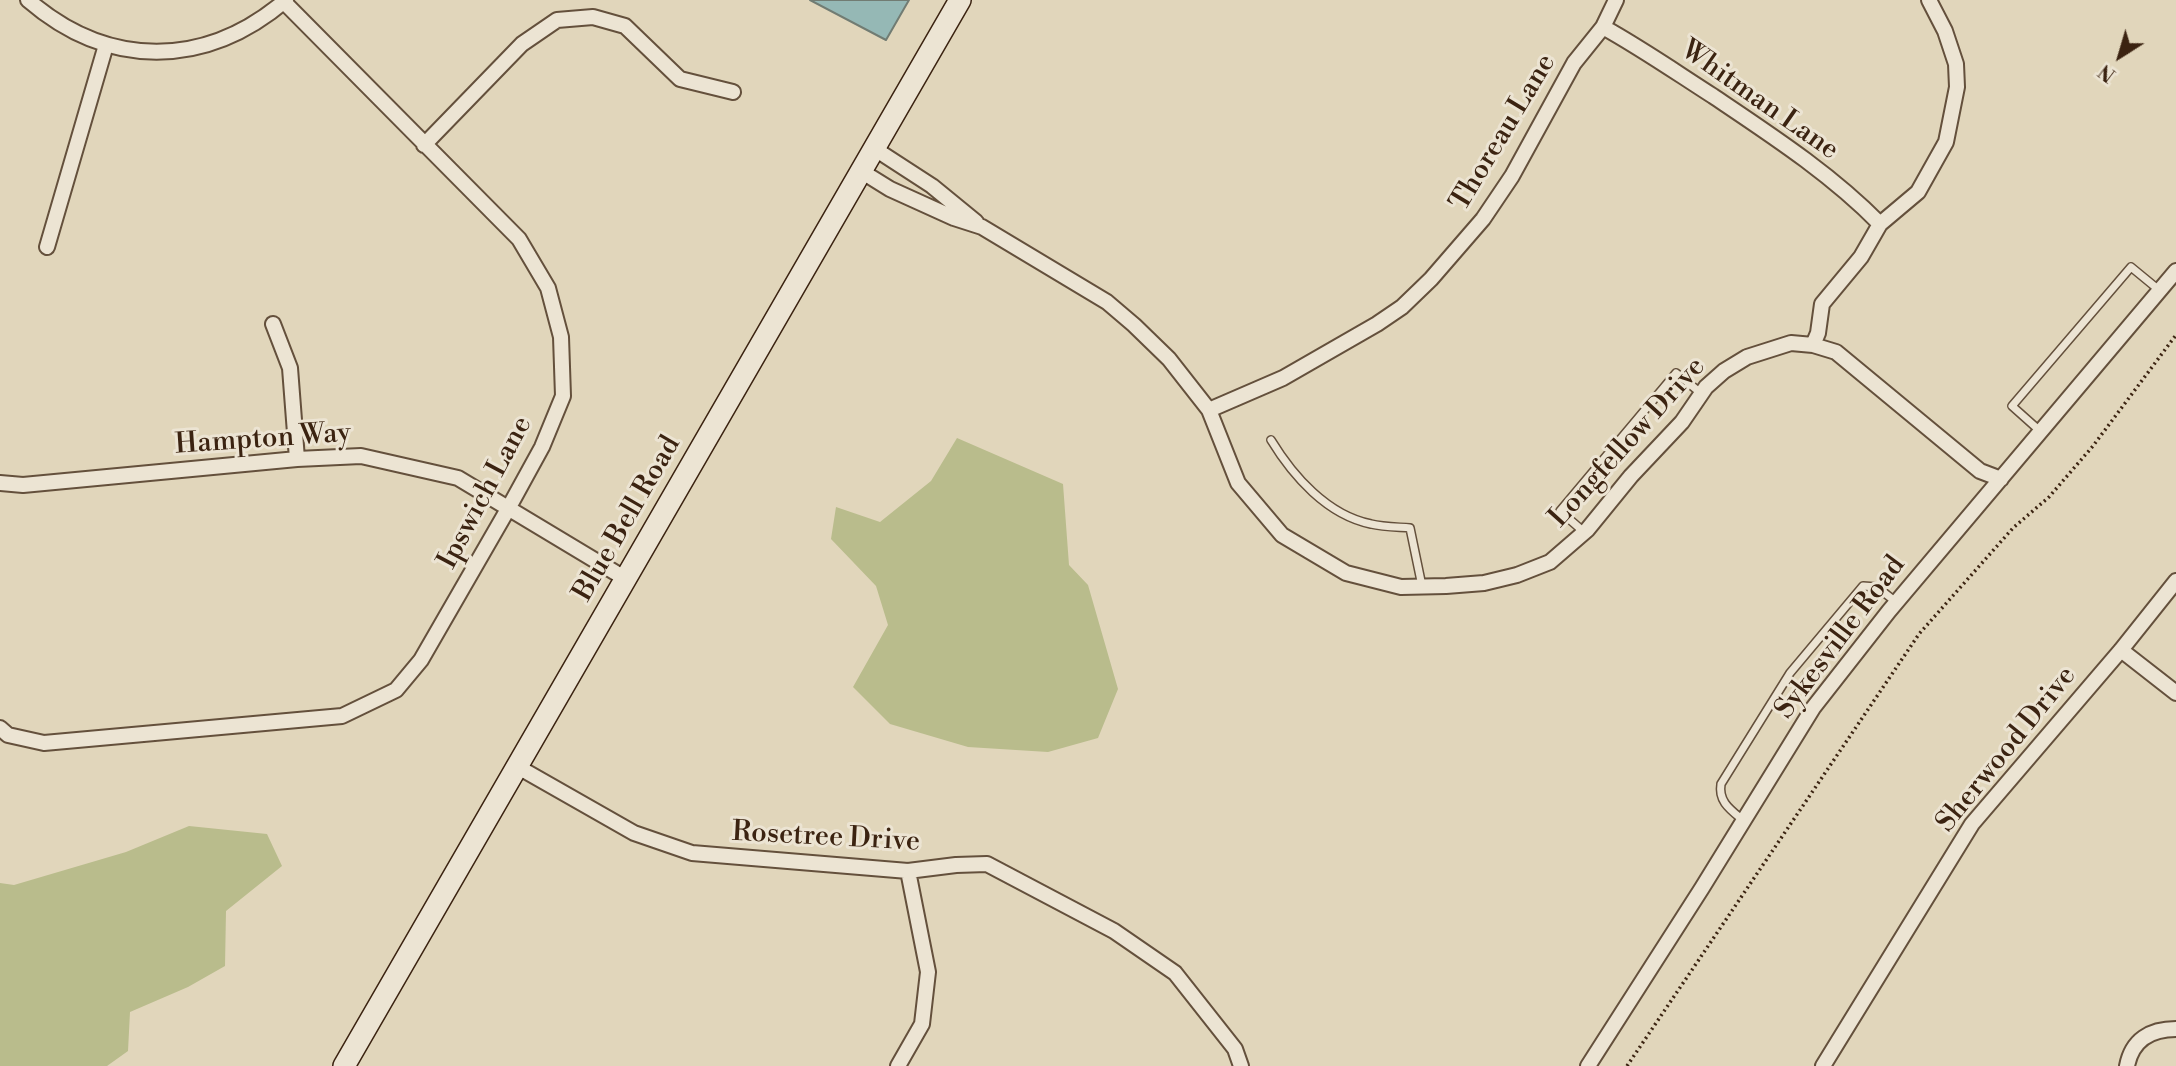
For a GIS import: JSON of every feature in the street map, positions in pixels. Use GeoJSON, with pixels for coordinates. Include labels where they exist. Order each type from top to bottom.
{"type":"FeatureCollection","features":[{"type":"Feature","properties":{"kind":"street"},"geometry":{"type":"LineString","coordinates":[[28,0],[64,28],[106,46],[149,51],[192,49],[212,44],[252,26],[285,1]]}},
{"type":"Feature","properties":{"kind":"street","name":"Blue Bell Road"},"geometry":{"type":"LineString","coordinates":[[344,1066],[960,0]]}},
{"type":"Feature","properties":{"kind":"street","name":"Thoreau Lane"},"geometry":{"type":"LineString","coordinates":[[1209,410],[1283,378],[1377,324],[1402,307],[1431,279],[1483,219],[1512,176],[1574,64],[1603,27],[1615,0]]}},
{"type":"Feature","properties":{"kind":"street"},"geometry":{"type":"LineString","coordinates":[[1813,345],[1818,333],[1822,304],[1861,257],[1880,224],[1918,192],[1946,142],[1957,87],[1956,64],[1945,31],[1929,0]]}},
{"type":"Feature","properties":{"kind":"street","name":"Ipswich Lane"},"geometry":{"type":"LineString","coordinates":[[0,729],[8,735],[44,743],[342,716],[396,690],[421,660],[508,509],[542,447],[563,396],[561,337],[548,288],[520,239],[424,145],[285,1]]}},
{"type":"Feature","properties":{"kind":"street"},"geometry":{"type":"LineString","coordinates":[[424,145],[522,44],[557,20],[593,17],[625,26],[680,79],[733,92]]}},
{"type":"Feature","properties":{"kind":"street","name":"Whitman Lane"},"geometry":{"type":"LineString","coordinates":[[1603,27],[1637,46],[1766,130],[1855,198],[1880,224]]}},
{"type":"Feature","properties":{"kind":"street"},"geometry":{"type":"LineString","coordinates":[[47,247],[106,46]]}},
{"type":"Feature","properties":{"kind":"street","name":"Longfellow Drive"},"geometry":{"type":"LineString","coordinates":[[874,149],[932,186],[982,228],[1107,302],[1169,359],[1209,410],[1238,483],[1282,535],[1346,573],[1401,587],[1484,583],[1517,575],[1549,562],[1585,532],[1724,371],[1747,356],[1791,343],[1813,345],[1836,352],[1980,471],[2001,479]]}},
{"type":"Feature","properties":{"kind":"street","name":"Longfellow Drive"},"geometry":{"type":"LineString","coordinates":[[861,172],[890,189],[982,228]]}},
{"type":"Feature","properties":{"kind":"street","name":"Sykesville Road"},"geometry":{"type":"LineString","coordinates":[[1588,1066],[1813,708],[1896,602],[2176,271]]}},
{"type":"Feature","properties":{"kind":"street"},"geometry":{"type":"LineString","coordinates":[[273,324],[290,368],[297,459]]}},
{"type":"Feature","properties":{"kind":"street","name":"Hampton Way"},"geometry":{"type":"LineString","coordinates":[[0,483],[23,485],[297,459],[361,456],[458,478],[625,579]]}},
{"type":"Feature","properties":{"kind":"street","name":"Sherwood Drive"},"geometry":{"type":"LineString","coordinates":[[1823,1066],[1972,824],[2121,650],[2176,581]]}},
{"type":"Feature","properties":{"kind":"street"},"geometry":{"type":"LineString","coordinates":[[2121,650],[2176,693]]}},
{"type":"Feature","properties":{"kind":"street","name":"Rosetree Drive"},"geometry":{"type":"LineString","coordinates":[[518,767],[634,833],[692,853],[908,871],[956,864],[987,864],[1114,930],[1175,973],[1236,1049],[1241,1066]]}},
{"type":"Feature","properties":{"kind":"street"},"geometry":{"type":"LineString","coordinates":[[898,1066],[922,1024],[928,972],[908,871]]}},
{"type":"Feature","properties":{"kind":"street"},"geometry":{"type":"LineString","coordinates":[[2127,1066],[2129,1054],[2142,1038],[2160,1029],[2176,1029]]}},
{"type":"Feature","properties":{"kind":"lane"},"geometry":{"type":"LineString","coordinates":[[2041,432],[2012,406],[2131,267],[2160,291]]}},
{"type":"Feature","properties":{"kind":"lane"},"geometry":{"type":"LineString","coordinates":[[1585,532],[1560,511],[1676,373],[1702,394]]}},
{"type":"Feature","properties":{"kind":"lane"},"geometry":{"type":"LineString","coordinates":[[1271,440],[1289,468],[1322,500],[1358,521],[1410,528],[1423,586]]}},
{"type":"Feature","properties":{"kind":"lane"},"geometry":{"type":"LineString","coordinates":[[1744,821],[1726,805],[1719,794],[1721,784],[1790,673],[1863,586],[1877,587],[1896,602]]}},
{"type":"Feature","properties":{"kind":"path"},"geometry":{"type":"LineString","coordinates":[[1628,1066],[1919,634],[2013,528],[2049,497],[2093,446],[2176,335]]}},
{"type":"Feature","properties":{"kind":"green space"},"geometry":{"type":"Polygon","coordinates":[[[957,438],[1063,484],[1069,565],[1088,585],[1118,689],[1098,738],[1048,752],[968,747],[890,724],[853,687],[888,625],[876,586],[831,539],[836,507],[880,522],[931,481],[957,438]]]}},
{"type":"Feature","properties":{"kind":"green space"},"geometry":{"type":"Polygon","coordinates":[[[189,826],[267,834],[282,866],[226,911],[225,966],[188,987],[130,1012],[128,1051],[107,1066],[0,1066],[0,883],[14,885],[126,852],[189,826]]]}},
{"type":"Feature","properties":{"kind":"water"},"geometry":{"type":"Polygon","coordinates":[[[810,0],[909,0],[886,40],[810,0]]]}}]}
